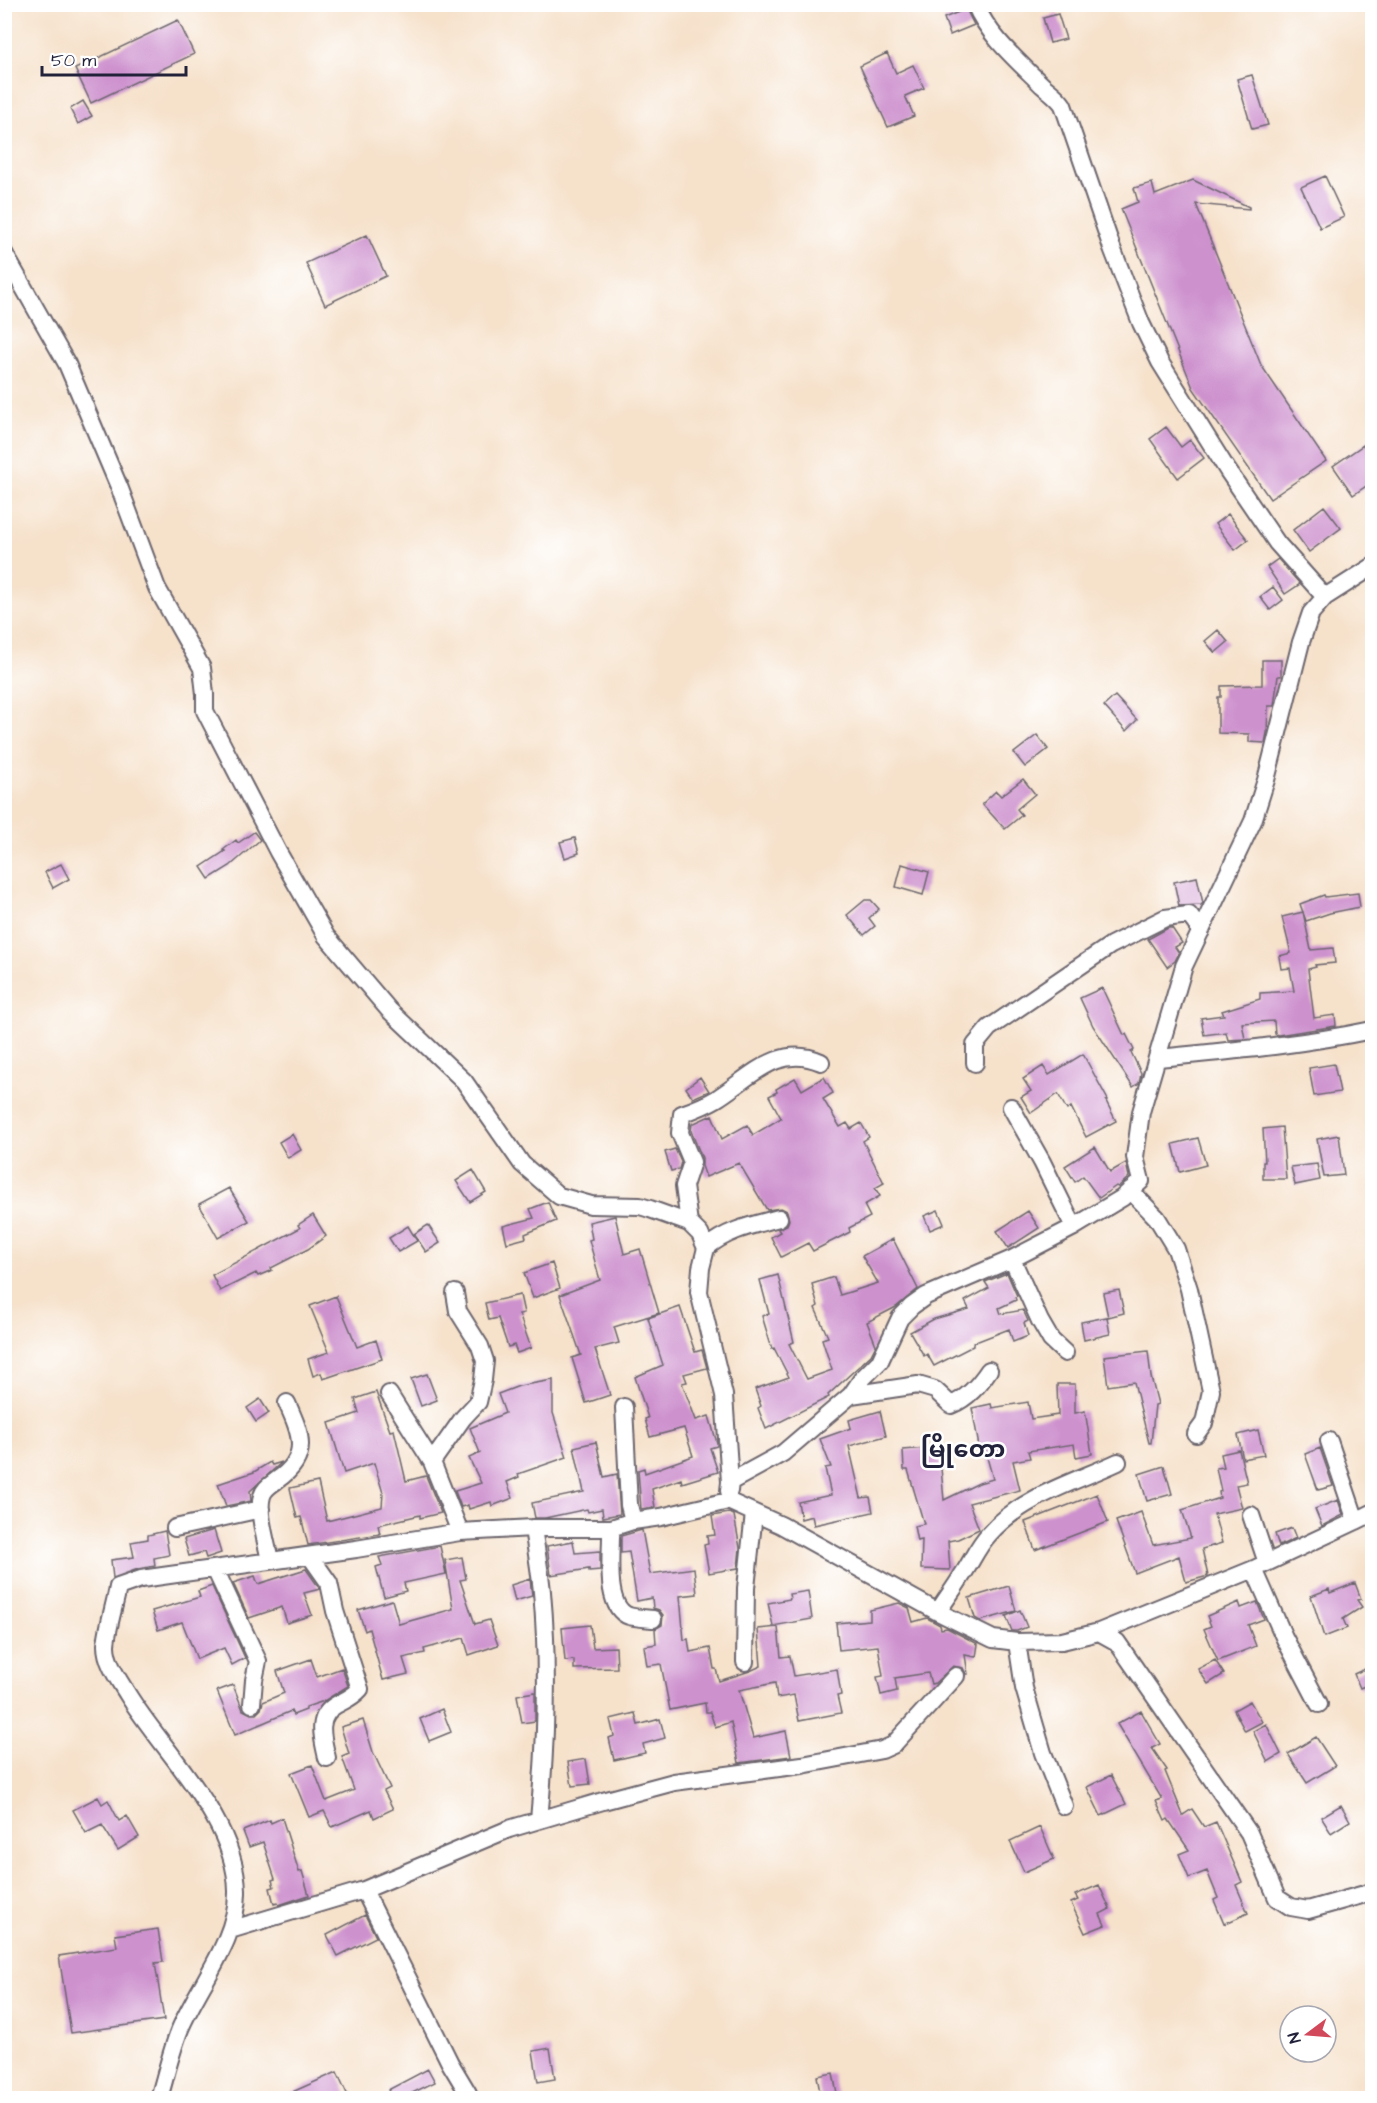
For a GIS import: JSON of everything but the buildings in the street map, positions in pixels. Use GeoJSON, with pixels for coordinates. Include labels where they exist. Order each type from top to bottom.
{"type":"FeatureCollection","features":[{"type":"Feature","properties":{"kind":"street"},"geometry":{"type":"LineString","coordinates":[[975,4],[981,18],[1006,49],[1057,96],[1063,105],[1112,248],[1141,323],[1160,362],[1228,471],[1277,543],[1325,597]]}},
{"type":"Feature","properties":{"kind":"street"},"geometry":{"type":"LineString","coordinates":[[4,254],[67,364],[120,489],[157,588],[202,668],[205,711],[278,852],[326,936],[389,1010],[464,1081],[522,1164],[560,1196],[591,1205],[640,1206],[689,1223],[700,1234],[706,1248]]}},
{"type":"Feature","properties":{"kind":"street"},"geometry":{"type":"LineString","coordinates":[[730,1482],[783,1453],[852,1395],[862,1379],[880,1361],[900,1318],[912,1306],[926,1296],[1012,1259],[1074,1227],[1122,1198],[1141,1181],[1135,1157],[1141,1113],[1184,966],[1253,821],[1266,780],[1301,642],[1311,613],[1325,597],[1372,567]]}},
{"type":"Feature","properties":{"kind":"street"},"geometry":{"type":"LineString","coordinates":[[975,1063],[975,1045],[989,1028],[1111,945],[1165,918],[1189,915],[1201,931]]}},
{"type":"Feature","properties":{"kind":"street"},"geometry":{"type":"LineString","coordinates":[[1157,1058],[1334,1038],[1372,1030]]}},
{"type":"Feature","properties":{"kind":"street"},"geometry":{"type":"LineString","coordinates":[[689,1223],[684,1186],[692,1162],[680,1133],[682,1114],[715,1099],[750,1074],[779,1058],[808,1057],[821,1062]]}},
{"type":"Feature","properties":{"kind":"street"},"geometry":{"type":"LineString","coordinates":[[1011,1107],[1042,1162],[1074,1227]]}},
{"type":"Feature","properties":{"kind":"street"},"geometry":{"type":"LineString","coordinates":[[1130,1190],[1156,1218],[1176,1249],[1190,1289],[1211,1391],[1204,1423],[1196,1434]]}},
{"type":"Feature","properties":{"kind":"street"},"geometry":{"type":"LineString","coordinates":[[728,1501],[730,1482],[724,1395],[699,1292],[701,1268],[706,1248],[717,1239],[735,1230],[779,1218]]}},
{"type":"Feature","properties":{"kind":"street"},"geometry":{"type":"LineString","coordinates":[[1012,1259],[1040,1322],[1051,1340],[1065,1353]]}},
{"type":"Feature","properties":{"kind":"street"},"geometry":{"type":"LineString","coordinates":[[432,1462],[453,1431],[478,1402],[483,1380],[484,1361],[480,1346],[458,1311],[455,1293]]}},
{"type":"Feature","properties":{"kind":"street"},"geometry":{"type":"LineString","coordinates":[[852,1395],[918,1385],[934,1390],[951,1405],[959,1402],[977,1388],[989,1370]]}},
{"type":"Feature","properties":{"kind":"street"},"geometry":{"type":"LineString","coordinates":[[389,1394],[432,1462],[460,1532]]}},
{"type":"Feature","properties":{"kind":"street"},"geometry":{"type":"LineString","coordinates":[[270,1561],[261,1497],[265,1489],[286,1474],[300,1453],[299,1429],[287,1403]]}},
{"type":"Feature","properties":{"kind":"street"},"geometry":{"type":"LineString","coordinates":[[624,1407],[629,1505],[633,1521]]}},
{"type":"Feature","properties":{"kind":"street"},"geometry":{"type":"LineString","coordinates":[[1329,1441],[1356,1521]]}},
{"type":"Feature","properties":{"kind":"street"},"geometry":{"type":"LineString","coordinates":[[938,1612],[963,1576],[975,1552],[990,1533],[1011,1514],[1033,1501],[1118,1462]]}},
{"type":"Feature","properties":{"kind":"street"},"geometry":{"type":"LineString","coordinates":[[159,2098],[180,2029],[230,1930],[237,1892],[234,1866],[222,1831],[200,1795],[145,1722],[113,1672],[106,1646],[118,1587],[141,1579],[310,1556],[460,1532],[533,1528],[611,1528],[633,1521],[661,1517],[728,1501],[781,1525],[938,1612],[993,1639],[1017,1642],[1062,1641],[1099,1632],[1261,1566],[1372,1513]]}},
{"type":"Feature","properties":{"kind":"street"},"geometry":{"type":"LineString","coordinates":[[175,1528],[261,1509]]}},
{"type":"Feature","properties":{"kind":"street"},"geometry":{"type":"LineString","coordinates":[[745,1662],[746,1588],[754,1513]]}},
{"type":"Feature","properties":{"kind":"street"},"geometry":{"type":"LineString","coordinates":[[1251,1515],[1261,1566],[1284,1637],[1319,1704]]}},
{"type":"Feature","properties":{"kind":"street"},"geometry":{"type":"LineString","coordinates":[[533,1528],[542,1590],[545,1632],[545,1760],[539,1820]]}},
{"type":"Feature","properties":{"kind":"street"},"geometry":{"type":"LineString","coordinates":[[611,1528],[611,1591],[616,1607],[629,1616],[653,1619]]}},
{"type":"Feature","properties":{"kind":"street"},"geometry":{"type":"LineString","coordinates":[[310,1556],[329,1583],[335,1611],[360,1689],[352,1698],[334,1706],[323,1717],[322,1732],[327,1758]]}},
{"type":"Feature","properties":{"kind":"street"},"geometry":{"type":"LineString","coordinates":[[215,1569],[258,1661],[252,1704]]}},
{"type":"Feature","properties":{"kind":"street"},"geometry":{"type":"LineString","coordinates":[[1099,1632],[1117,1642],[1249,1833],[1277,1898],[1292,1907],[1308,1910],[1372,1892]]}},
{"type":"Feature","properties":{"kind":"street"},"geometry":{"type":"LineString","coordinates":[[1017,1642],[1024,1688],[1043,1753],[1064,1806]]}},
{"type":"Feature","properties":{"kind":"street"},"geometry":{"type":"LineString","coordinates":[[230,1930],[364,1890],[509,1830],[603,1801],[674,1782],[802,1766],[882,1750],[893,1745],[956,1676]]}},
{"type":"Feature","properties":{"kind":"street"},"geometry":{"type":"LineString","coordinates":[[364,1890],[450,2063],[468,2093]]}},
{"type":"Feature","properties":{"kind":"district","name":"မြိုတော"},"geometry":{"type":"Point","coordinates":[963,1450]}}]}
